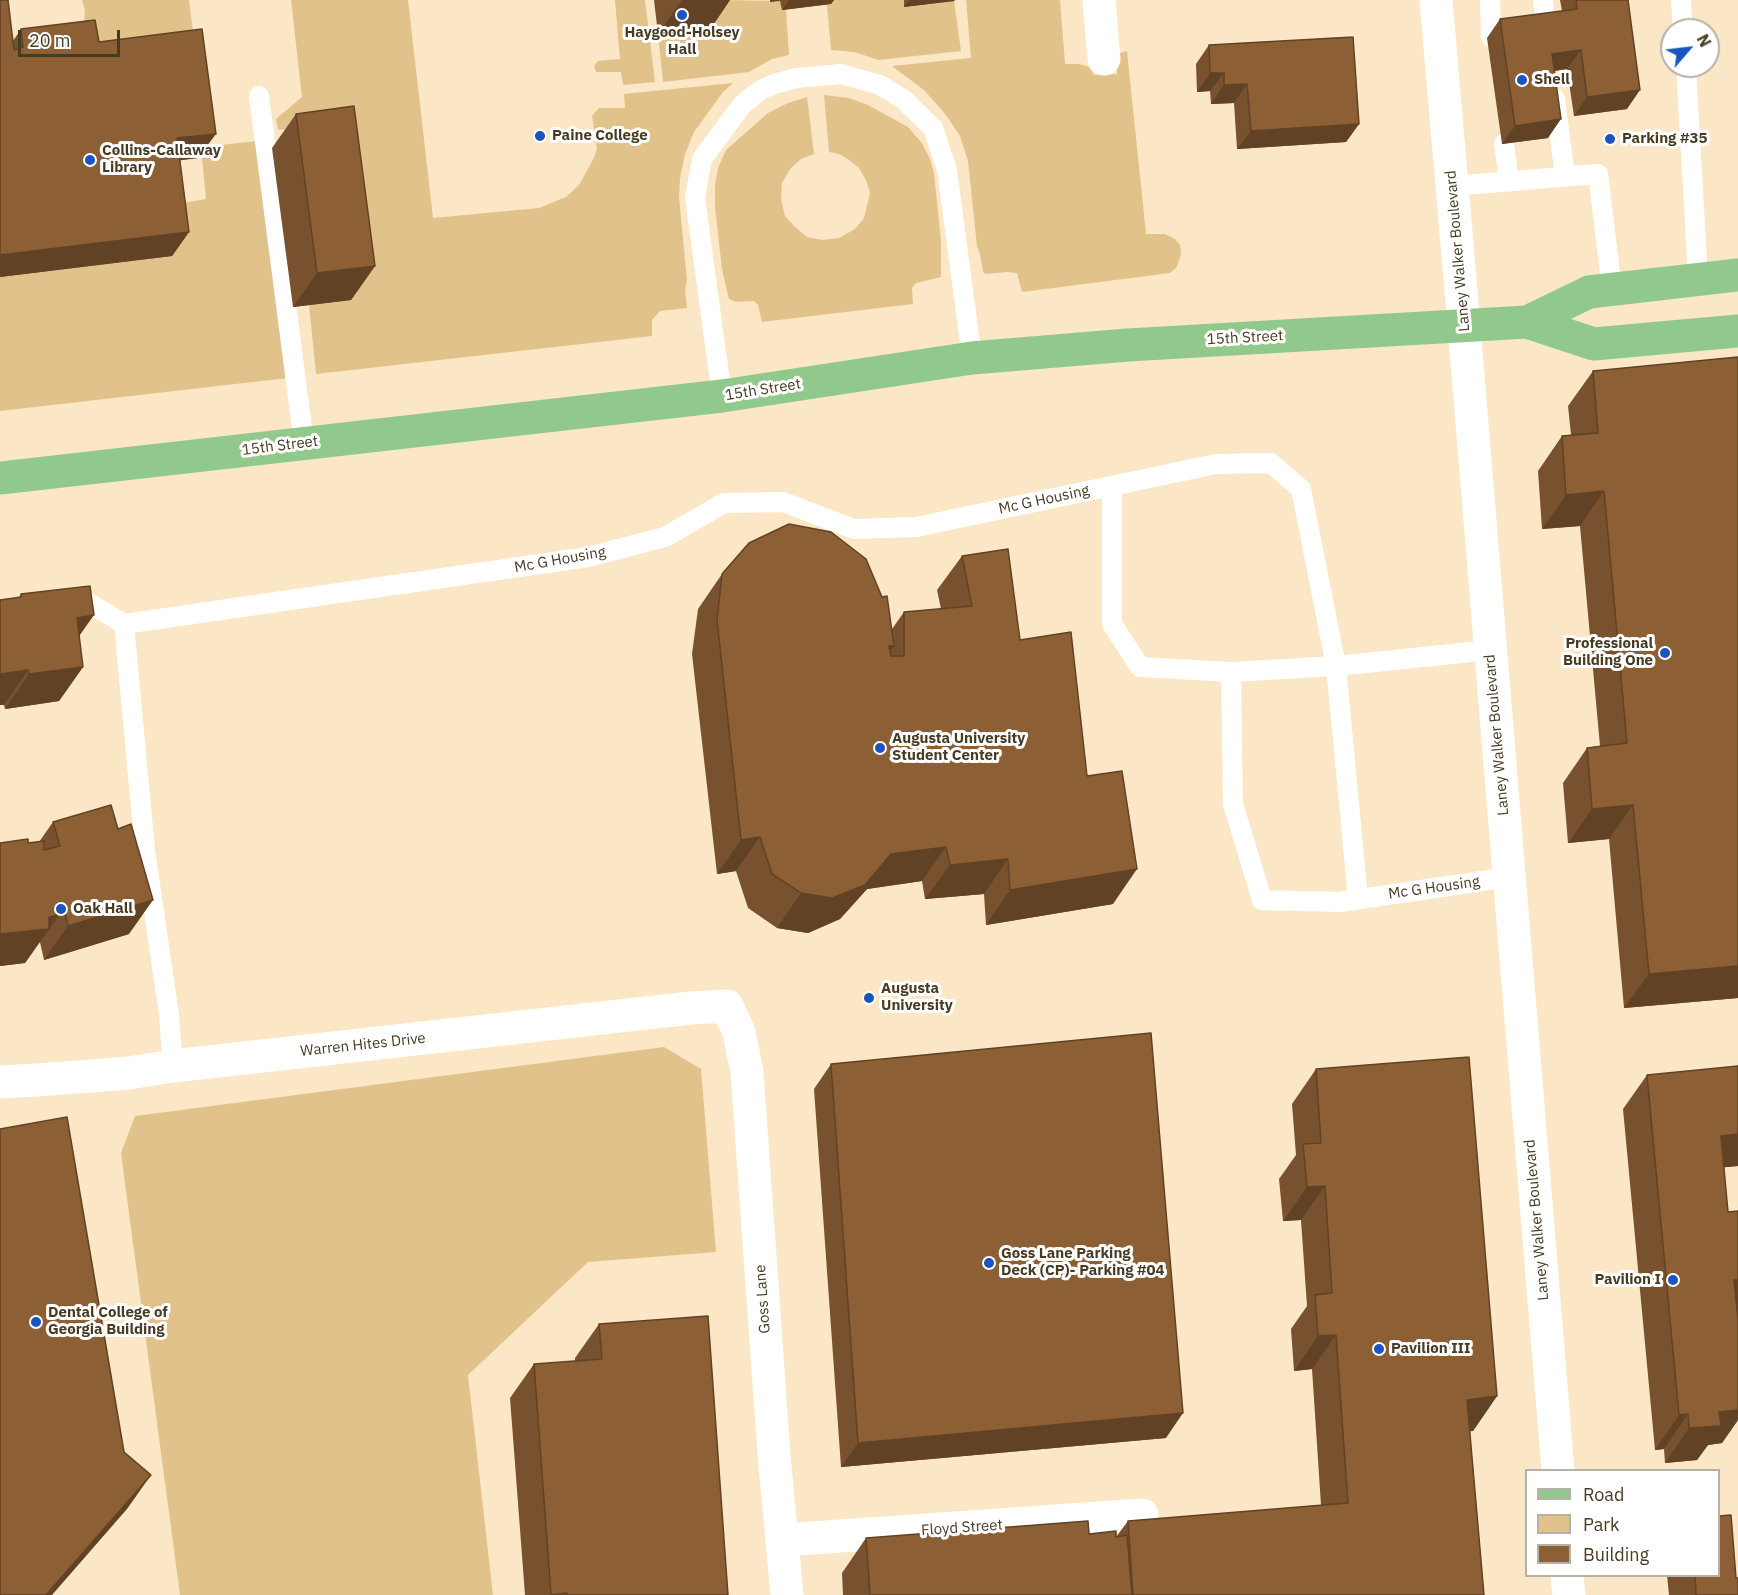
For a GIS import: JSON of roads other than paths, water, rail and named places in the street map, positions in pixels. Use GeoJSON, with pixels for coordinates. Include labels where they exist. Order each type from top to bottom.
{"type":"FeatureCollection","features":[{"type":"Feature","properties":{"kind":"main road","name":"15th Street"},"geometry":{"type":"LineString","coordinates":[[1527,322],[1589,292],[1738,275]]}},
{"type":"Feature","properties":{"kind":"main road","name":"15th Street"},"geometry":{"type":"LineString","coordinates":[[0,478],[722,396],[972,358],[1128,345],[1527,322],[1594,344],[1738,331]]}},
{"type":"Feature","properties":{"kind":"street"},"geometry":{"type":"LineString","coordinates":[[1099,0],[1104,59]]}},
{"type":"Feature","properties":{"kind":"street","name":"Laney Walker Boulevard"},"geometry":{"type":"LineString","coordinates":[[1443,1],[1452,186],[1558,1469]]}},
{"type":"Feature","properties":{"kind":"street","name":"Warren Hites Drive"},"geometry":{"type":"LineString","coordinates":[[0,1082],[129,1072],[691,1008],[727,1006]]}},
{"type":"Feature","properties":{"kind":"street","name":"Goss Lane"},"geometry":{"type":"LineString","coordinates":[[727,1006],[740,1032],[747,1072],[774,1455],[787,1595]]}},
{"type":"Feature","properties":{"kind":"street","name":"Floyd Street"},"geometry":{"type":"LineString","coordinates":[[783,1540],[1142,1515]]}},
{"type":"Feature","properties":{"kind":"street"},"geometry":{"type":"LineString","coordinates":[[1567,1577],[1569,1595]]}},
{"type":"Feature","properties":{"kind":"lane"},"geometry":{"type":"LineString","coordinates":[[1490,0],[1491,37]]}},
{"type":"Feature","properties":{"kind":"lane"},"geometry":{"type":"LineString","coordinates":[[1543,0],[1546,30]]}},
{"type":"Feature","properties":{"kind":"lane"},"geometry":{"type":"LineString","coordinates":[[1681,0],[1682,18]]}},
{"type":"Feature","properties":{"kind":"lane"},"geometry":{"type":"LineString","coordinates":[[722,396],[695,198],[702,159],[726,125],[750,98],[774,84],[796,78],[841,74],[880,85],[903,99],[933,128],[947,170],[972,358]]}},
{"type":"Feature","properties":{"kind":"lane"},"geometry":{"type":"LineString","coordinates":[[1687,78],[1698,279]]}},
{"type":"Feature","properties":{"kind":"lane"},"geometry":{"type":"LineString","coordinates":[[1553,83],[1565,176]]}},
{"type":"Feature","properties":{"kind":"lane"},"geometry":{"type":"LineString","coordinates":[[259,96],[304,444]]}},
{"type":"Feature","properties":{"kind":"lane"},"geometry":{"type":"LineString","coordinates":[[1504,144],[1509,181]]}},
{"type":"Feature","properties":{"kind":"lane"},"geometry":{"type":"LineString","coordinates":[[1452,186],[1598,174],[1611,290]]}},
{"type":"Feature","properties":{"kind":"lane","name":"Mc G Housing"},"geometry":{"type":"LineString","coordinates":[[123,624],[588,557],[665,537],[724,502],[783,501],[854,529],[916,527],[1216,464],[1271,463],[1301,489],[1336,666],[1358,899]]}},
{"type":"Feature","properties":{"kind":"lane","name":"Mc G Housing"},"geometry":{"type":"LineString","coordinates":[[1112,486],[1112,624],[1140,667],[1231,672],[1336,666],[1490,650]]}},
{"type":"Feature","properties":{"kind":"lane"},"geometry":{"type":"LineString","coordinates":[[46,599],[81,598],[123,624],[145,850],[169,1015],[172,1066]]}},
{"type":"Feature","properties":{"kind":"lane","name":"Mc G Housing"},"geometry":{"type":"LineString","coordinates":[[1231,672],[1233,804],[1262,900],[1340,902],[1509,877]]}},
{"type":"Feature","properties":{"kind":"place","name":"Haygood-Holsey Hall"},"geometry":{"type":"Point","coordinates":[682,15]}},
{"type":"Feature","properties":{"kind":"place","name":"Shell"},"geometry":{"type":"Point","coordinates":[1522,80]}},
{"type":"Feature","properties":{"kind":"place","name":"Paine College"},"geometry":{"type":"Point","coordinates":[540,136]}},
{"type":"Feature","properties":{"kind":"place","name":"Parking #35"},"geometry":{"type":"Point","coordinates":[1610,139]}},
{"type":"Feature","properties":{"kind":"place","name":"Collins-Callaway Library"},"geometry":{"type":"Point","coordinates":[90,160]}},
{"type":"Feature","properties":{"kind":"place","name":"Professional Building One"},"geometry":{"type":"Point","coordinates":[1665,653]}},
{"type":"Feature","properties":{"kind":"place","name":"Augusta University Student Center"},"geometry":{"type":"Point","coordinates":[880,748]}},
{"type":"Feature","properties":{"kind":"place","name":"Oak Hall"},"geometry":{"type":"Point","coordinates":[61,909]}},
{"type":"Feature","properties":{"kind":"place","name":"Augusta University"},"geometry":{"type":"Point","coordinates":[869,998]}},
{"type":"Feature","properties":{"kind":"place","name":"Goss Lane Parking Deck (CP)- Parking #04"},"geometry":{"type":"Point","coordinates":[989,1263]}},
{"type":"Feature","properties":{"kind":"place","name":"Pavilion I"},"geometry":{"type":"Point","coordinates":[1673,1280]}},
{"type":"Feature","properties":{"kind":"place","name":"Dental College of Georgia Building"},"geometry":{"type":"Point","coordinates":[36,1322]}},
{"type":"Feature","properties":{"kind":"place","name":"Pavilion III"},"geometry":{"type":"Point","coordinates":[1379,1349]}}]}
